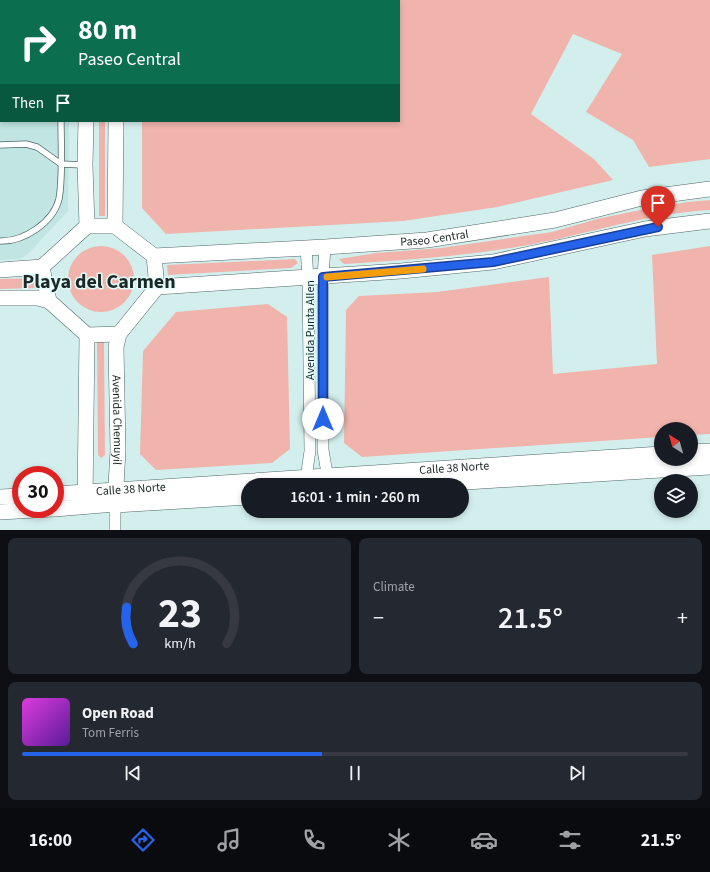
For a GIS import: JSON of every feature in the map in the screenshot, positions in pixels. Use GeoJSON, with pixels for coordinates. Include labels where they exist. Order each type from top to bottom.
{"type":"FeatureCollection","features":[{"type":"Feature","properties":{"kind":"main road"},"geometry":{"type":"LineString","coordinates":[[86,122],[85,165],[87,226]]}},
{"type":"Feature","properties":{"kind":"main road"},"geometry":{"type":"LineString","coordinates":[[115,226],[116,122]]}},
{"type":"Feature","properties":{"kind":"main road","name":"Paseo Central"},"geometry":{"type":"LineString","coordinates":[[154,256],[428,240],[555,220],[642,198],[710,189]]}},
{"type":"Feature","properties":{"kind":"main road"},"geometry":{"type":"LineString","coordinates":[[157,287],[316,277],[493,262],[645,229],[710,221]]}},
{"type":"Feature","properties":{"kind":"main road"},"geometry":{"type":"LineString","coordinates":[[0,270],[42,267],[87,226],[115,226],[154,256],[157,287],[119,334],[87,335],[49,301],[38,298],[0,298]]}},
{"type":"Feature","properties":{"kind":"main road"},"geometry":{"type":"LineString","coordinates":[[42,267],[49,301]]}},
{"type":"Feature","properties":{"kind":"main road","name":"Avenida Chemuyil"},"geometry":{"type":"LineString","coordinates":[[116,497],[118,450],[116,347],[119,334]]}},
{"type":"Feature","properties":{"kind":"main road"},"geometry":{"type":"LineString","coordinates":[[85,499],[87,335]]}},
{"type":"Feature","properties":{"kind":"main road"},"geometry":{"type":"LineString","coordinates":[[698,452],[710,451]]}},
{"type":"Feature","properties":{"kind":"main road","name":"Calle 38 Norte"},"geometry":{"type":"LineString","coordinates":[[366,478],[654,455]]}},
{"type":"Feature","properties":{"kind":"main road","name":"Calle 38 Norte"},"geometry":{"type":"LineString","coordinates":[[469,481],[710,466]]}},
{"type":"Feature","properties":{"kind":"main road","name":"Calle 38 Norte"},"geometry":{"type":"LineString","coordinates":[[64,496],[85,499],[241,487]]}},
{"type":"Feature","properties":{"kind":"main road"},"geometry":{"type":"LineString","coordinates":[[0,497],[12,496]]}},
{"type":"Feature","properties":{"kind":"main road","name":"Calle 38 Norte"},"geometry":{"type":"LineString","coordinates":[[116,497],[241,496]]}},
{"type":"Feature","properties":{"kind":"main road","name":"Calle 38 Norte"},"geometry":{"type":"LineString","coordinates":[[64,506],[85,499]]}},
{"type":"Feature","properties":{"kind":"main road","name":"Calle 38 Norte"},"geometry":{"type":"LineString","coordinates":[[0,512],[12,511]]}},
{"type":"Feature","properties":{"kind":"street","name":"Avenida Punta Allen"},"geometry":{"type":"LineString","coordinates":[[305,478],[310,451],[316,277],[325,247]]}},
{"type":"Feature","properties":{"kind":"street","name":"Avenida Punta Allen"},"geometry":{"type":"LineString","coordinates":[[306,248],[316,277],[323,450],[328,478]]}},
{"type":"Feature","properties":{"kind":"street","name":"Avenida Chemuyil"},"geometry":{"type":"LineString","coordinates":[[115,530],[116,497]]}},
{"type":"Feature","properties":{"kind":"lane"},"geometry":{"type":"LineString","coordinates":[[0,241],[10,242],[30,234],[53,211],[58,199],[62,122]]}},
{"type":"Feature","properties":{"kind":"lane"},"geometry":{"type":"LineString","coordinates":[[0,145],[26,144],[37,147],[61,164],[85,165]]}},
{"type":"Feature","properties":{"kind":"shaded area"},"geometry":{"type":"Polygon","coordinates":[[[400,0],[710,0],[710,159],[649,167],[633,140],[586,112],[622,54],[573,34],[531,114],[594,159],[613,180],[497,207],[403,221],[166,234],[142,208],[142,122],[400,122],[400,0]]]}},
{"type":"Feature","properties":{"kind":"shaded area"},"geometry":{"type":"Polygon","coordinates":[[[0,122],[69,122],[68,211],[28,254],[20,259],[0,260],[0,122]]]}},
{"type":"Feature","properties":{"kind":"shaded area"},"geometry":{"type":"Polygon","coordinates":[[[99,122],[105,122],[105,216],[99,216],[99,122]]]}},
{"type":"Feature","properties":{"kind":"shaded area"},"geometry":{"type":"Polygon","coordinates":[[[710,200],[710,210],[641,219],[505,249],[437,257],[344,264],[339,259],[376,253],[441,248],[552,232],[597,219],[645,209],[710,200]]]}},
{"type":"Feature","properties":{"kind":"shaded area"},"geometry":{"type":"Polygon","coordinates":[[[101,246],[114,249],[124,256],[131,266],[134,279],[131,292],[124,302],[114,309],[101,312],[88,309],[78,302],[71,292],[68,279],[71,266],[78,256],[88,249],[101,246]]]}},
{"type":"Feature","properties":{"kind":"shaded area"},"geometry":{"type":"Polygon","coordinates":[[[710,246],[710,434],[698,435],[698,422],[654,422],[654,437],[362,457],[344,443],[346,310],[359,296],[437,292],[549,277],[553,374],[657,364],[652,255],[710,246]]]}},
{"type":"Feature","properties":{"kind":"shaded area"},"geometry":{"type":"Polygon","coordinates":[[[295,259],[298,263],[291,268],[168,275],[167,265],[295,259]]]}},
{"type":"Feature","properties":{"kind":"shaded area"},"geometry":{"type":"Polygon","coordinates":[[[36,278],[36,288],[0,289],[0,279],[36,278]]]}},
{"type":"Feature","properties":{"kind":"shaded area"},"geometry":{"type":"Polygon","coordinates":[[[268,304],[287,317],[290,449],[272,463],[156,470],[140,454],[143,351],[176,312],[268,304]]]}},
{"type":"Feature","properties":{"kind":"shaded area"},"geometry":{"type":"Polygon","coordinates":[[[97,342],[104,342],[105,455],[101,458],[98,455],[97,342]]]}},
{"type":"Feature","properties":{"kind":"slow traffic"},"geometry":{"type":"LineString","coordinates":[[327,277],[423,269]]}},
{"type":"Feature","properties":{"kind":"district","name":"Playa del Carmen"},"geometry":{"type":"Point","coordinates":[99,281]}},
{"type":"Feature","properties":{"kind":"route"},"geometry":{"type":"LineString","coordinates":[[323,419],[323,277],[493,262],[658,227]]}}]}
